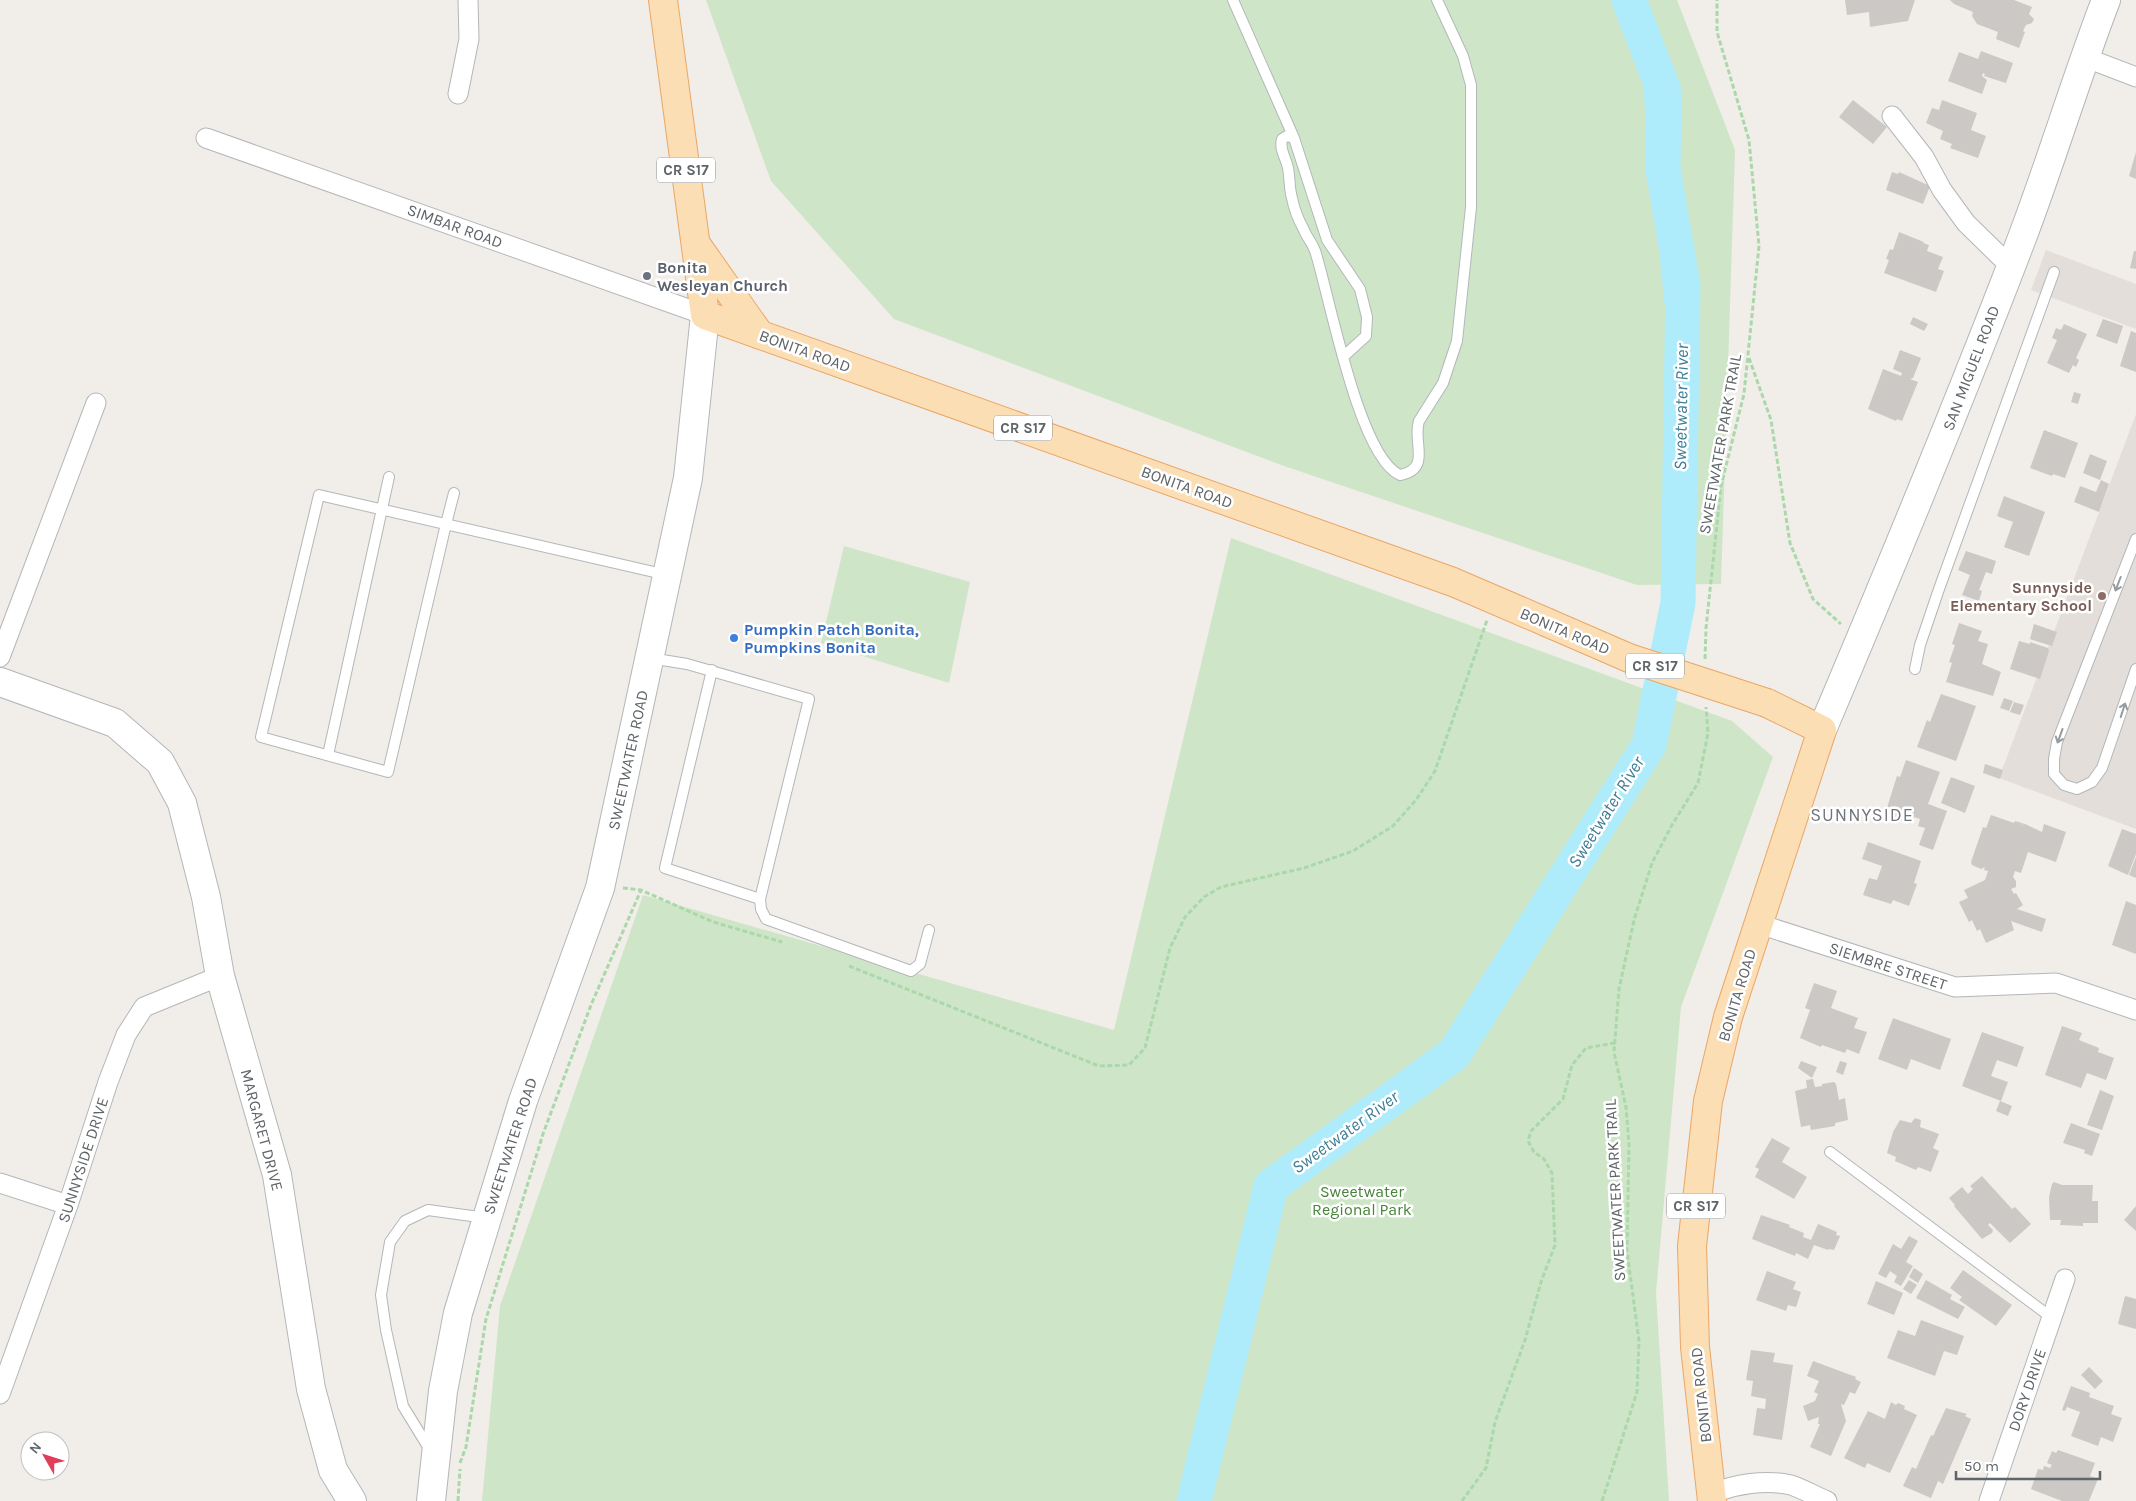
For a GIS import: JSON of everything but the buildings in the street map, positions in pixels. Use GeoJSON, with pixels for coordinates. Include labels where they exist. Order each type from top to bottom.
{"type":"FeatureCollection","features":[{"type":"Feature","properties":{"kind":"main road","name":"SWEETWATER ROAD"},"geometry":{"type":"LineString","coordinates":[[663,0],[705,315]]}},
{"type":"Feature","properties":{"kind":"main road"},"geometry":{"type":"LineString","coordinates":[[696,244],[760,335]]}},
{"type":"Feature","properties":{"kind":"main road","name":"BONITA ROAD"},"geometry":{"type":"LineString","coordinates":[[705,315],[1453,582],[1629,658],[1767,703],[1822,730],[1728,1017],[1708,1101],[1692,1246],[1695,1347],[1712,1497]]}},
{"type":"Feature","properties":{"kind":"street"},"geometry":{"type":"LineString","coordinates":[[458,94],[469,39],[468,0]]}},
{"type":"Feature","properties":{"kind":"street","name":"SAN MIGUEL ROAD"},"geometry":{"type":"LineString","coordinates":[[1822,730],[1927,481],[2011,267],[2084,57],[2106,0]]}},
{"type":"Feature","properties":{"kind":"street"},"geometry":{"type":"LineString","coordinates":[[2084,57],[2136,77]]}},
{"type":"Feature","properties":{"kind":"street"},"geometry":{"type":"LineString","coordinates":[[1892,116],[1924,157],[1942,190],[1966,223],[2011,267]]}},
{"type":"Feature","properties":{"kind":"street","name":"SIMBAR ROAD"},"geometry":{"type":"LineString","coordinates":[[206,138],[705,315]]}},
{"type":"Feature","properties":{"kind":"street","name":"SWEETWATER ROAD"},"geometry":{"type":"LineString","coordinates":[[431,1501],[444,1391],[458,1312],[523,1101],[600,888],[688,478],[705,315]]}},
{"type":"Feature","properties":{"kind":"street"},"geometry":{"type":"LineString","coordinates":[[0,657],[96,403]]}},
{"type":"Feature","properties":{"kind":"street","name":"MARGARET DRIVE"},"geometry":{"type":"LineString","coordinates":[[0,682],[115,723],[160,762],[182,803],[206,897],[220,976],[277,1174],[312,1389],[333,1470],[352,1501]]}},
{"type":"Feature","properties":{"kind":"street","name":"SIEMBRE STREET"},"geometry":{"type":"LineString","coordinates":[[1759,924],[1955,987],[2056,983],[2136,1010]]}},
{"type":"Feature","properties":{"kind":"street","name":"SUNNYSIDE DRIVE"},"geometry":{"type":"LineString","coordinates":[[0,1394],[68,1205],[108,1082],[126,1035],[144,1007],[220,976]]}},
{"type":"Feature","properties":{"kind":"street"},"geometry":{"type":"LineString","coordinates":[[0,1183],[68,1205]]}},
{"type":"Feature","properties":{"kind":"street","name":"DORY DRIVE"},"geometry":{"type":"LineString","coordinates":[[1990,1501],[2065,1280]]}},
{"type":"Feature","properties":{"kind":"street"},"geometry":{"type":"LineString","coordinates":[[1712,1497],[1728,1487],[1769,1482],[1792,1485],[1827,1501]]}},
{"type":"Feature","properties":{"kind":"lane"},"geometry":{"type":"LineString","coordinates":[[1233,0],[1294,138],[1327,240],[1360,289],[1367,317],[1366,336],[1344,356]]}},
{"type":"Feature","properties":{"kind":"lane"},"geometry":{"type":"LineString","coordinates":[[1294,138],[1287,136],[1282,139],[1280,145],[1288,168],[1292,198],[1304,231],[1316,251],[1347,374],[1374,444],[1387,466],[1400,475],[1407,473],[1415,468],[1419,461],[1416,428],[1443,383],[1457,340],[1471,207],[1471,85],[1463,56],[1437,0]]}},
{"type":"Feature","properties":{"kind":"lane"},"geometry":{"type":"LineString","coordinates":[[1915,669],[1920,645],[1939,589],[2054,272]]}},
{"type":"Feature","properties":{"kind":"lane"},"geometry":{"type":"LineString","coordinates":[[328,755],[389,477]]}},
{"type":"Feature","properties":{"kind":"lane"},"geometry":{"type":"LineString","coordinates":[[454,493],[446,524],[388,772],[261,737],[320,495],[383,510],[446,524],[667,575]]}},
{"type":"Feature","properties":{"kind":"lane"},"geometry":{"type":"LineString","coordinates":[[2136,539],[2057,742],[2054,774],[2064,784],[2078,789],[2092,782],[2102,768],[2136,669]]}},
{"type":"Feature","properties":{"kind":"lane"},"geometry":{"type":"LineString","coordinates":[[649,658],[712,670],[809,699],[760,899],[760,909],[766,919],[911,971],[920,964],[929,930]]}},
{"type":"Feature","properties":{"kind":"lane"},"geometry":{"type":"LineString","coordinates":[[712,670],[665,868],[760,899]]}},
{"type":"Feature","properties":{"kind":"lane"},"geometry":{"type":"LineString","coordinates":[[1830,1152],[2052,1318]]}},
{"type":"Feature","properties":{"kind":"lane"},"geometry":{"type":"LineString","coordinates":[[436,1460],[403,1406],[386,1330],[381,1295],[390,1242],[405,1221],[428,1210],[488,1218]]}},
{"type":"Feature","properties":{"kind":"path","name":"SWEETWATER PARK TRAIL"},"geometry":{"type":"LineString","coordinates":[[1704,664],[1721,486],[1744,394],[1759,246],[1749,140],[1717,32],[1717,0]]}},
{"type":"Feature","properties":{"kind":"path"},"geometry":{"type":"LineString","coordinates":[[1748,355],[1771,420],[1790,543],[1813,599],[1837,621],[1862,636]]}},
{"type":"Feature","properties":{"kind":"path"},"geometry":{"type":"LineString","coordinates":[[841,963],[1099,1066],[1129,1066],[1145,1048],[1170,948],[1185,917],[1204,897],[1220,887],[1304,868],[1353,851],[1393,826],[1416,800],[1435,771],[1441,756],[1486,620],[1495,623]]}},
{"type":"Feature","properties":{"kind":"path","name":"SWEETWATER PARK TRAIL"},"geometry":{"type":"LineString","coordinates":[[1602,1501],[1637,1392],[1639,1341],[1627,1251],[1629,1144],[1626,1107],[1614,1052],[1619,989],[1634,920],[1652,863],[1672,825],[1698,783],[1708,733],[1706,702]]}},
{"type":"Feature","properties":{"kind":"path"},"geometry":{"type":"LineString","coordinates":[[600,888],[632,888],[641,890],[713,922],[786,943]]}},
{"type":"Feature","properties":{"kind":"path"},"geometry":{"type":"LineString","coordinates":[[458,1501],[460,1463],[466,1447],[486,1319],[543,1134],[591,1005],[641,890]]}},
{"type":"Feature","properties":{"kind":"path"},"geometry":{"type":"LineString","coordinates":[[1462,1501],[1486,1468],[1495,1422],[1525,1340],[1541,1282],[1555,1245],[1552,1173],[1544,1159],[1534,1152],[1528,1141],[1531,1131],[1562,1099],[1572,1065],[1586,1048],[1615,1043]]}},
{"type":"Feature","properties":{"kind":"shaded area"},"geometry":{"type":"Polygon","coordinates":[[[2046,250],[2136,284],[2136,329],[2031,290],[2046,250]]]}},
{"type":"Feature","properties":{"kind":"shaded area","name":"Sunnyside Elementary School"},"geometry":{"type":"Polygon","coordinates":[[[2136,414],[2136,829],[1999,778],[2136,414]]]}},
{"type":"Feature","properties":{"kind":"green space"},"geometry":{"type":"Polygon","coordinates":[[[706,0],[1677,0],[1735,150],[1721,584],[1637,585],[1284,466],[894,319],[771,181],[706,0]]]}},
{"type":"Feature","properties":{"kind":"green space","name":"Sweetwater Regional Park"},"geometry":{"type":"Polygon","coordinates":[[[1231,538],[1732,721],[1773,757],[1681,1007],[1656,1293],[1669,1501],[482,1501],[500,1306],[643,895],[1114,1030],[1231,538]]]}},
{"type":"Feature","properties":{"kind":"green space"},"geometry":{"type":"Polygon","coordinates":[[[844,546],[970,582],[949,683],[821,643],[844,546]]]}},
{"type":"Feature","properties":{"kind":"water"},"geometry":{"type":"Polygon","coordinates":[[[1613,0],[1621,0],[1648,68],[1676,352],[1674,564],[1664,564],[1668,339],[1641,66],[1613,0]]]}},
{"type":"Feature","properties":{"kind":"waterway","name":"Sweetwater River"},"geometry":{"type":"LineString","coordinates":[[1194,1501],[1271,1186],[1454,1054],[1649,745],[1678,603],[1683,285],[1663,170],[1664,91],[1629,0]]}},
{"type":"Feature","properties":{"kind":"place","name":"Bonita Wesleyan Church"},"geometry":{"type":"Point","coordinates":[647,276]}},
{"type":"Feature","properties":{"kind":"place","name":"Sunnyside Elementary School"},"geometry":{"type":"Point","coordinates":[2102,596]}},
{"type":"Feature","properties":{"kind":"place","name":"Pumpkin Patch Bonita, Pumpkins Bonita"},"geometry":{"type":"Point","coordinates":[734,638]}},
{"type":"Feature","properties":{"kind":"district","name":"SUNNYSIDE"},"geometry":{"type":"Point","coordinates":[1862,815]}}]}
